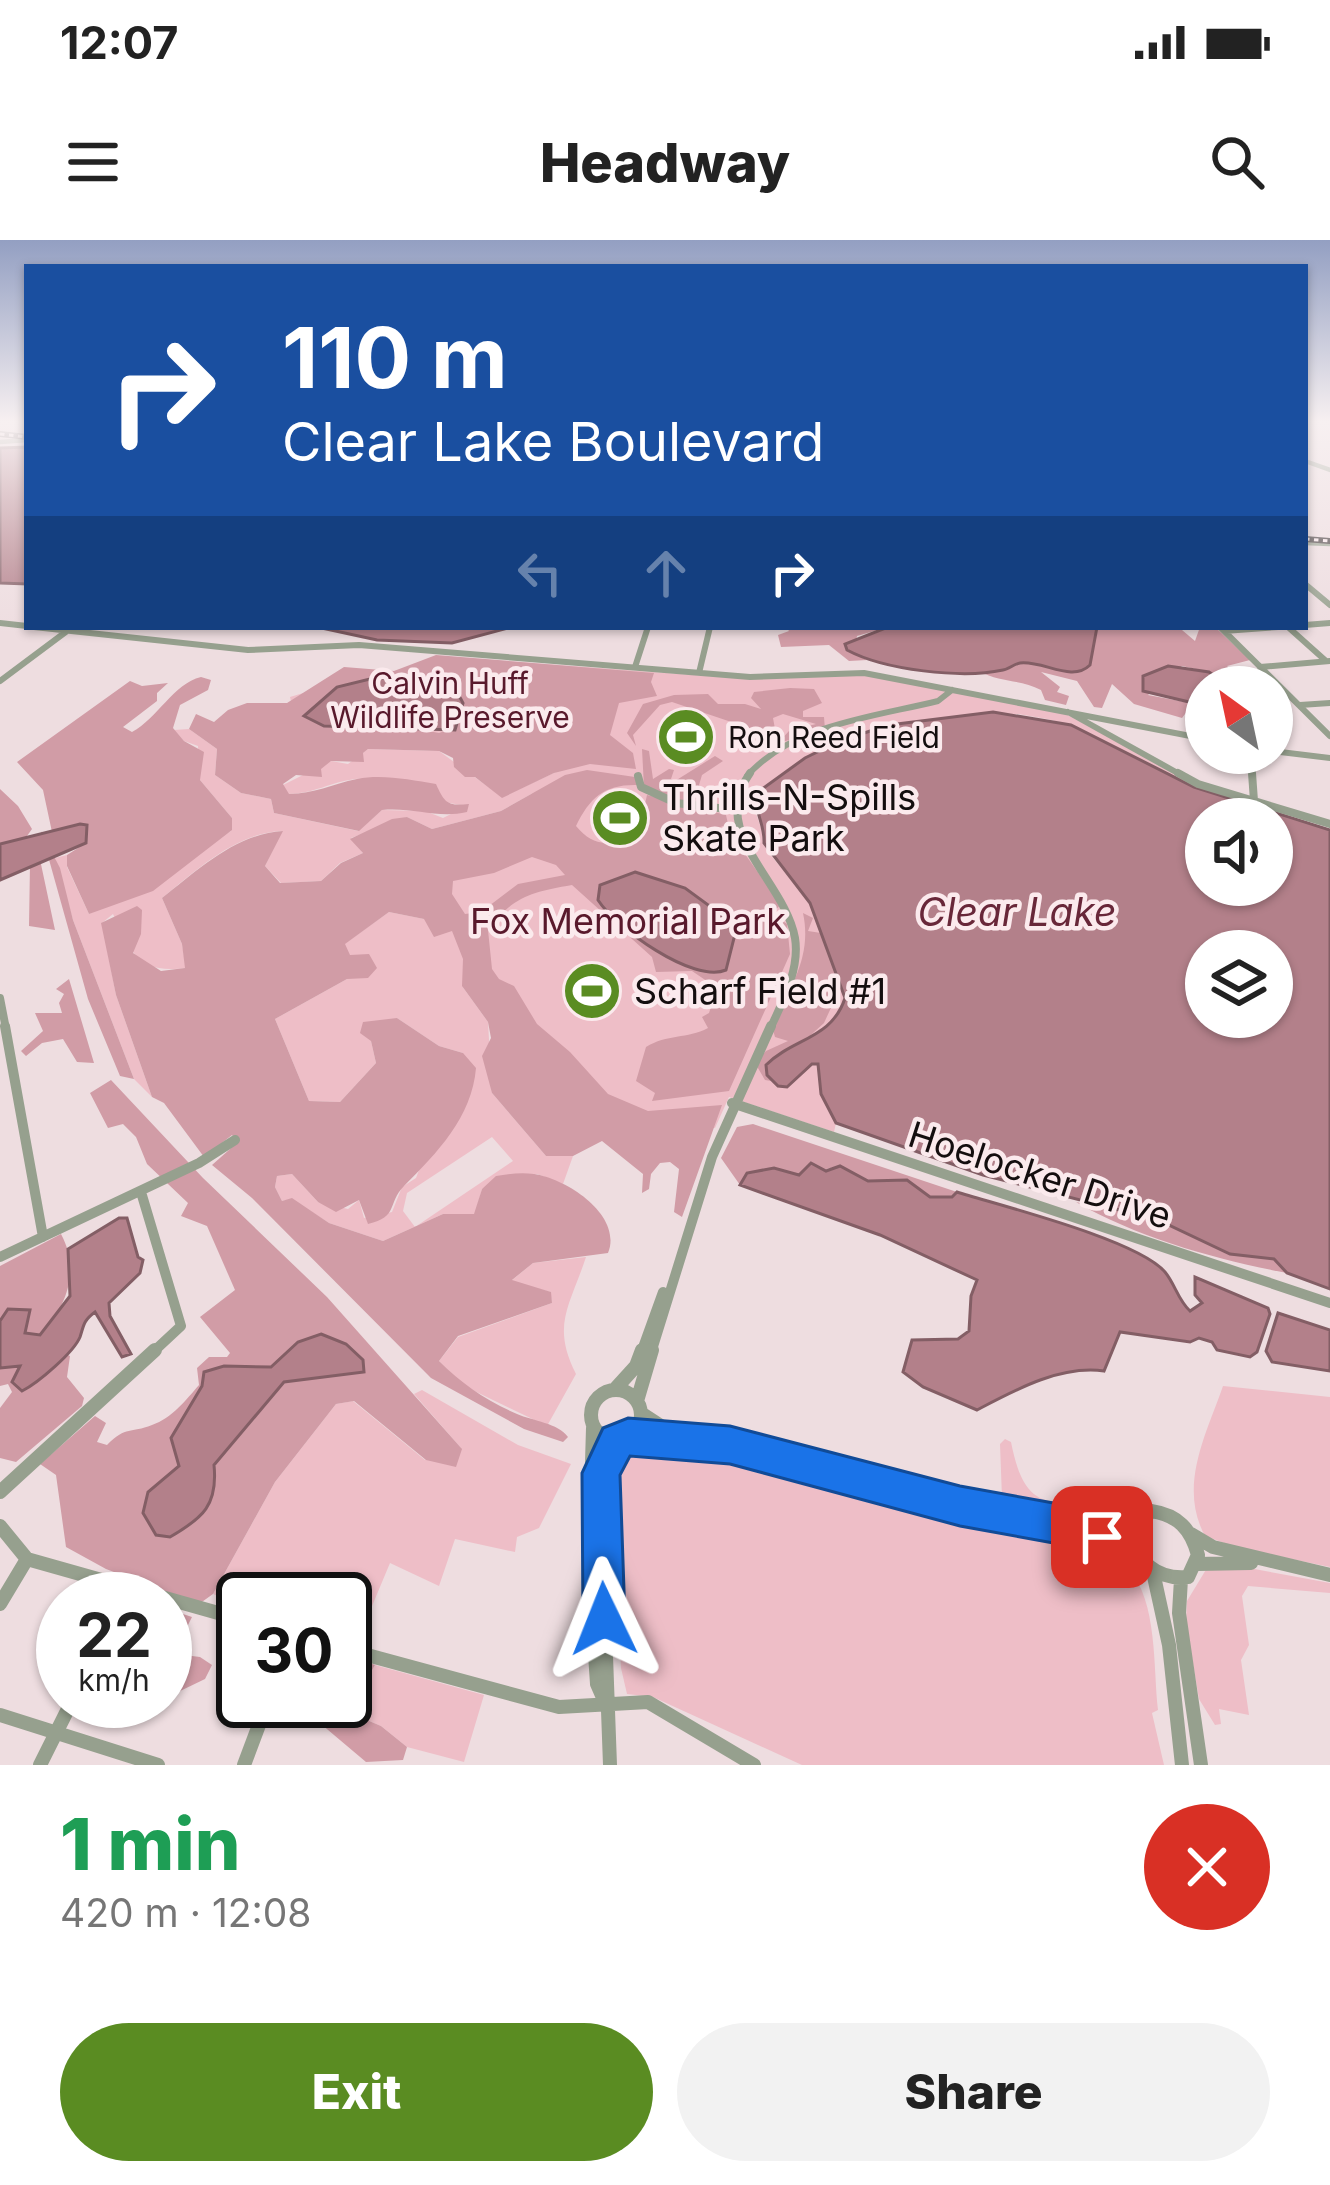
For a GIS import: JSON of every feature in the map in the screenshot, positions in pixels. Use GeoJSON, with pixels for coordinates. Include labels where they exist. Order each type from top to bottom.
{"type":"FeatureCollection","features":[{"type":"Feature","properties":{"kind":"street"},"geometry":{"type":"LineString","coordinates":[[58,630],[248,650],[358,645],[759,677],[864,673],[1185,735]]}},
{"type":"Feature","properties":{"kind":"street"},"geometry":{"type":"LineString","coordinates":[[635,668],[647,630]]}},
{"type":"Feature","properties":{"kind":"street"},"geometry":{"type":"LineString","coordinates":[[699,673],[709,630]]}},
{"type":"Feature","properties":{"kind":"street"},"geometry":{"type":"LineString","coordinates":[[1223,630],[1259,666]]}},
{"type":"Feature","properties":{"kind":"street"},"geometry":{"type":"LineString","coordinates":[[1291,630],[1328,662]]}},
{"type":"Feature","properties":{"kind":"street"},"geometry":{"type":"LineString","coordinates":[[0,681],[68,631]]}},
{"type":"Feature","properties":{"kind":"street"},"geometry":{"type":"LineString","coordinates":[[1274,666],[1328,662]]}},
{"type":"Feature","properties":{"kind":"street"},"geometry":{"type":"LineString","coordinates":[[610,1765],[601,1473],[639,1407],[667,1288],[697,1192],[792,974],[796,947],[790,918],[740,832],[735,810],[745,778],[776,750],[938,701],[952,690]]}},
{"type":"Feature","properties":{"kind":"street"},"geometry":{"type":"LineString","coordinates":[[1293,701],[1330,736]]}},
{"type":"Feature","properties":{"kind":"street"},"geometry":{"type":"LineString","coordinates":[[1298,706],[1330,703]]}},
{"type":"Feature","properties":{"kind":"street"},"geometry":{"type":"LineString","coordinates":[[1068,712],[1071,718],[1182,777],[1244,798]]}},
{"type":"Feature","properties":{"kind":"street"},"geometry":{"type":"LineString","coordinates":[[1293,754],[1330,758]]}},
{"type":"Feature","properties":{"kind":"street"},"geometry":{"type":"LineString","coordinates":[[638,776],[641,787],[665,800],[735,810]]}},
{"type":"Feature","properties":{"kind":"street"},"geometry":{"type":"LineString","coordinates":[[1293,813],[1330,824]]}},
{"type":"Feature","properties":{"kind":"street"},"geometry":{"type":"LineString","coordinates":[[0,998],[4,1054],[43,1237]]}},
{"type":"Feature","properties":{"kind":"street","name":"Hoelocker Drive"},"geometry":{"type":"LineString","coordinates":[[732,1103],[1330,1303]]}},
{"type":"Feature","properties":{"kind":"street"},"geometry":{"type":"LineString","coordinates":[[0,1257],[195,1165],[235,1139]]}},
{"type":"Feature","properties":{"kind":"street"},"geometry":{"type":"LineString","coordinates":[[0,1492],[183,1321],[141,1192]]}},
{"type":"Feature","properties":{"kind":"street"},"geometry":{"type":"LineString","coordinates":[[605,1706],[597,1684],[590,1565],[594,1403],[636,1366],[658,1299],[667,1288]]}},
{"type":"Feature","properties":{"kind":"street"},"geometry":{"type":"LineString","coordinates":[[615,1389],[628,1392],[664,1429],[960,1506],[1059,1524],[1120,1543],[1137,1554],[1153,1572],[1166,1627],[1182,1765]]}},
{"type":"Feature","properties":{"kind":"street"},"geometry":{"type":"LineString","coordinates":[[593,1428],[603,1438],[730,1445]]}},
{"type":"Feature","properties":{"kind":"street"},"geometry":{"type":"LineString","coordinates":[[1059,1524],[1135,1522],[1146,1512],[1162,1512],[1214,1547],[1330,1575]]}},
{"type":"Feature","properties":{"kind":"street"},"geometry":{"type":"LineString","coordinates":[[1135,1522],[1137,1554]]}},
{"type":"Feature","properties":{"kind":"street"},"geometry":{"type":"LineString","coordinates":[[0,1526],[27,1558],[66,1572]]}},
{"type":"Feature","properties":{"kind":"street"},"geometry":{"type":"LineString","coordinates":[[1191,1534],[1197,1564]]}},
{"type":"Feature","properties":{"kind":"street"},"geometry":{"type":"LineString","coordinates":[[0,1604],[27,1558]]}},
{"type":"Feature","properties":{"kind":"street"},"geometry":{"type":"LineString","coordinates":[[1201,1765],[1179,1613],[1181,1580],[1197,1564],[1268,1563]]}},
{"type":"Feature","properties":{"kind":"street"},"geometry":{"type":"LineString","coordinates":[[1153,1572],[1181,1580]]}},
{"type":"Feature","properties":{"kind":"street"},"geometry":{"type":"LineString","coordinates":[[372,1657],[537,1703],[581,1709],[648,1702],[754,1765]]}},
{"type":"Feature","properties":{"kind":"street"},"geometry":{"type":"LineString","coordinates":[[0,1715],[158,1765]]}},
{"type":"Feature","properties":{"kind":"street"},"geometry":{"type":"LineString","coordinates":[[40,1765],[58,1728]]}},
{"type":"Feature","properties":{"kind":"street"},"geometry":{"type":"LineString","coordinates":[[244,1765],[258,1728]]}},
{"type":"Feature","properties":{"kind":"street"},"geometry":{"type":"LineString","coordinates":[[1178,1729],[1197,1732]]}},
{"type":"Feature","properties":{"kind":"green space"},"geometry":{"type":"Polygon","coordinates":[[[878,630],[857,636],[854,654],[867,660],[849,661],[829,645],[781,647],[778,635],[878,630]]]}},
{"type":"Feature","properties":{"kind":"green space"},"geometry":{"type":"Polygon","coordinates":[[[1096,630],[1182,630],[1195,641],[1199,630],[1218,630],[1250,660],[1227,666],[1182,666],[1148,695],[1185,702],[1182,718],[1134,704],[1112,684],[1102,708],[1094,707],[1077,681],[1041,672],[1060,687],[1057,692],[1069,696],[1066,705],[1045,700],[1041,690],[979,671],[1028,662],[1090,665],[1096,630]]]}},
{"type":"Feature","properties":{"kind":"green space"},"geometry":{"type":"Polygon","coordinates":[[[436,655],[654,673],[651,682],[657,696],[619,703],[610,735],[633,753],[636,769],[590,764],[554,773],[502,798],[475,777],[465,777],[454,767],[453,758],[439,751],[368,749],[363,753],[364,762],[331,761],[321,769],[322,777],[296,775],[283,784],[289,794],[298,794],[357,779],[396,778],[436,784],[448,802],[469,804],[467,812],[456,814],[382,810],[359,831],[274,813],[271,799],[241,793],[215,775],[217,749],[189,729],[196,714],[214,722],[247,703],[287,703],[344,667],[394,671],[436,655]],[[374,678],[332,692],[324,726],[394,725],[439,733],[457,727],[458,710],[434,679],[374,678]]]}},
{"type":"Feature","properties":{"kind":"green space","name":"Fox Memorial Park"},"geometry":{"type":"Polygon","coordinates":[[[436,656],[748,679],[864,675],[1064,713],[1194,783],[1237,798],[1194,787],[1071,725],[1018,714],[889,725],[805,758],[757,796],[756,813],[769,853],[810,903],[845,998],[829,1027],[776,1056],[771,1081],[787,1087],[812,1064],[819,1064],[821,1094],[836,1123],[834,1132],[729,1097],[715,1128],[652,1126],[587,1106],[462,986],[488,1022],[492,1093],[546,1156],[573,1156],[563,1184],[537,1174],[482,1189],[475,1214],[443,1214],[417,1226],[513,1161],[492,1137],[407,1193],[403,1211],[415,1227],[383,1241],[329,1223],[292,1199],[282,1201],[275,1187],[277,1176],[292,1174],[318,1202],[348,1209],[359,1200],[364,1218],[392,1212],[402,1187],[416,1178],[463,1053],[439,1046],[397,1018],[371,1041],[376,1063],[340,1102],[309,1101],[275,1019],[347,979],[349,955],[344,944],[389,912],[424,919],[434,888],[533,793],[501,811],[432,829],[407,817],[351,838],[363,853],[340,863],[321,881],[281,883],[265,866],[282,831],[248,838],[203,865],[162,898],[182,944],[186,968],[146,964],[113,914],[102,923],[116,995],[152,1097],[134,1079],[73,920],[55,858],[67,855],[67,867],[89,914],[231,831],[232,818],[200,780],[198,746],[184,741],[174,730],[189,729],[217,749],[215,775],[241,793],[271,799],[274,813],[358,831],[382,810],[425,811],[443,818],[469,805],[368,779],[288,794],[283,785],[331,761],[348,764],[368,749],[439,751],[502,797],[558,771],[583,748],[299,739],[290,697],[436,656]]]}},
{"type":"Feature","properties":{"kind":"green space"},"geometry":{"type":"Polygon","coordinates":[[[201,677],[211,680],[208,690],[180,705],[173,728],[204,752],[200,780],[232,818],[232,830],[153,891],[89,914],[67,866],[67,855],[86,843],[80,824],[52,832],[43,790],[17,762],[130,681],[142,686],[168,683],[157,693],[157,701],[123,727],[132,732],[182,687],[201,677]]]}},
{"type":"Feature","properties":{"kind":"green space"},"geometry":{"type":"Polygon","coordinates":[[[814,689],[822,703],[803,711],[803,717],[824,717],[825,730],[778,743],[789,731],[816,724],[783,714],[773,718],[775,729],[752,729],[672,702],[660,705],[633,735],[636,746],[627,733],[643,704],[674,695],[708,694],[718,704],[761,709],[751,698],[754,692],[814,689]]]}},
{"type":"Feature","properties":{"kind":"green space"},"geometry":{"type":"Polygon","coordinates":[[[642,749],[649,751],[653,779],[669,769],[674,770],[671,779],[675,781],[715,756],[723,761],[702,775],[699,785],[713,806],[664,797],[644,787],[642,749]]]}},
{"type":"Feature","properties":{"kind":"green space"},"geometry":{"type":"Polygon","coordinates":[[[587,770],[635,777],[638,785],[608,790],[581,816],[576,826],[599,842],[610,842],[629,831],[647,795],[726,815],[728,824],[718,828],[719,833],[733,837],[781,905],[771,913],[787,924],[790,954],[729,1091],[652,1101],[655,1093],[636,1081],[646,1047],[708,1028],[702,1017],[709,1013],[717,988],[692,971],[656,972],[652,957],[572,885],[524,897],[488,930],[492,969],[499,979],[514,986],[537,1024],[608,1094],[648,1111],[722,1105],[682,1217],[674,1212],[679,1169],[670,1162],[660,1163],[651,1174],[649,1189],[642,1193],[643,1174],[602,1141],[573,1156],[546,1156],[492,1093],[482,1056],[491,1038],[488,1022],[462,986],[463,959],[452,931],[434,937],[424,919],[389,912],[345,944],[350,955],[369,954],[377,968],[368,978],[347,979],[275,1019],[309,1101],[340,1102],[376,1063],[371,1041],[360,1033],[363,1022],[397,1018],[439,1046],[463,1053],[476,1068],[460,1118],[399,1192],[384,1218],[368,1224],[359,1200],[336,1212],[318,1202],[292,1174],[277,1176],[275,1187],[282,1201],[292,1198],[329,1223],[383,1241],[443,1214],[474,1214],[482,1189],[496,1176],[524,1173],[562,1183],[600,1213],[611,1239],[608,1253],[533,1263],[512,1280],[551,1292],[552,1303],[458,1336],[439,1361],[495,1403],[558,1428],[568,1437],[563,1442],[524,1429],[431,1378],[252,1198],[212,1165],[238,1142],[232,1135],[204,1157],[164,1103],[152,1097],[116,995],[101,923],[137,906],[142,910],[141,934],[133,953],[161,971],[185,968],[182,944],[162,898],[233,846],[283,831],[265,866],[280,883],[321,881],[341,863],[363,853],[350,839],[392,819],[407,817],[432,829],[501,811],[565,775],[587,770]],[[532,857],[494,873],[453,881],[452,894],[465,914],[481,912],[518,884],[565,875],[556,865],[532,857]]]}},
{"type":"Feature","properties":{"kind":"green space"},"geometry":{"type":"Polygon","coordinates":[[[0,789],[32,829],[27,836],[35,836],[55,930],[29,926],[30,864],[7,842],[0,844],[0,789]]]}},
{"type":"Feature","properties":{"kind":"green space"},"geometry":{"type":"Polygon","coordinates":[[[41,831],[60,868],[73,920],[134,1079],[120,1076],[88,999],[41,831]]]}},
{"type":"Feature","properties":{"kind":"green space"},"geometry":{"type":"Polygon","coordinates":[[[803,913],[813,918],[808,931],[821,933],[841,986],[824,1023],[767,1075],[771,1081],[765,1080],[755,1063],[766,1051],[788,1041],[775,1037],[773,1030],[802,960],[803,913]]]}},
{"type":"Feature","properties":{"kind":"green space"},"geometry":{"type":"Polygon","coordinates":[[[69,979],[94,1063],[77,1062],[63,1039],[42,1043],[26,1056],[21,1051],[43,1031],[35,1013],[62,1013],[59,1003],[64,994],[56,989],[69,979]]]}},
{"type":"Feature","properties":{"kind":"green space"},"geometry":{"type":"Polygon","coordinates":[[[111,1080],[203,1178],[327,1297],[462,1449],[456,1467],[426,1460],[354,1401],[336,1404],[275,1482],[225,1572],[216,1572],[213,1594],[199,1604],[192,1601],[192,1572],[114,1572],[66,1547],[56,1475],[40,1464],[95,1416],[106,1423],[97,1442],[107,1445],[124,1432],[159,1422],[178,1408],[199,1385],[197,1368],[209,1357],[230,1353],[200,1317],[235,1290],[207,1226],[181,1216],[188,1203],[147,1164],[136,1137],[123,1124],[108,1128],[90,1093],[111,1080]]]}},
{"type":"Feature","properties":{"kind":"green space"},"geometry":{"type":"Polygon","coordinates":[[[753,1124],[957,1192],[953,1197],[930,1198],[907,1180],[868,1181],[840,1166],[799,1175],[774,1168],[747,1173],[740,1185],[721,1158],[737,1127],[753,1124]]]}},
{"type":"Feature","properties":{"kind":"green space"},"geometry":{"type":"Polygon","coordinates":[[[1076,1202],[1158,1220],[1230,1254],[1275,1259],[1287,1273],[1179,1246],[1076,1202]]]}},
{"type":"Feature","properties":{"kind":"green space"},"geometry":{"type":"Polygon","coordinates":[[[61,1234],[70,1275],[63,1301],[49,1324],[40,1335],[25,1333],[29,1309],[0,1321],[0,1266],[61,1234]]]}},
{"type":"Feature","properties":{"kind":"green space"},"geometry":{"type":"Polygon","coordinates":[[[586,1257],[564,1328],[576,1374],[547,1426],[462,1385],[439,1361],[458,1337],[552,1303],[550,1292],[511,1281],[533,1263],[586,1257]]]}},
{"type":"Feature","properties":{"kind":"green space"},"geometry":{"type":"Polygon","coordinates":[[[64,1353],[70,1356],[67,1377],[84,1398],[82,1406],[16,1462],[0,1458],[0,1408],[12,1392],[8,1384],[0,1386],[0,1368],[17,1363],[54,1367],[64,1353]]]}},
{"type":"Feature","properties":{"kind":"green space"},"geometry":{"type":"Polygon","coordinates":[[[1223,1386],[1330,1397],[1330,1567],[1238,1548],[1205,1536],[1197,1517],[1194,1479],[1223,1386]]]}},
{"type":"Feature","properties":{"kind":"green space"},"geometry":{"type":"Polygon","coordinates":[[[422,1390],[518,1445],[571,1464],[539,1528],[517,1537],[515,1552],[455,1539],[439,1586],[390,1563],[372,1606],[372,1572],[225,1572],[275,1482],[336,1404],[353,1401],[425,1460],[461,1448],[414,1394],[422,1390]]]}},
{"type":"Feature","properties":{"kind":"green space"},"geometry":{"type":"Polygon","coordinates":[[[1005,1439],[1011,1442],[1023,1481],[1038,1497],[1076,1500],[1081,1508],[1105,1507],[1106,1513],[1071,1512],[1002,1498],[1000,1444],[1005,1439]]]}},
{"type":"Feature","properties":{"kind":"green space"},"geometry":{"type":"Polygon","coordinates":[[[636,1453],[743,1466],[916,1513],[1061,1541],[1113,1558],[1128,1568],[1145,1598],[1158,1710],[1152,1713],[1164,1765],[802,1765],[653,1697],[627,1694],[621,1668],[611,1483],[624,1459],[636,1453]]]}},
{"type":"Feature","properties":{"kind":"green space"},"geometry":{"type":"Polygon","coordinates":[[[1207,1568],[1249,1568],[1330,1583],[1330,1593],[1248,1586],[1242,1596],[1249,1645],[1241,1660],[1249,1715],[1219,1709],[1221,1724],[1215,1725],[1199,1699],[1186,1622],[1187,1601],[1207,1568]]]}},
{"type":"Feature","properties":{"kind":"green space"},"geometry":{"type":"Polygon","coordinates":[[[192,1656],[212,1665],[205,1679],[192,1685],[192,1656]]]}},
{"type":"Feature","properties":{"kind":"green space"},"geometry":{"type":"Polygon","coordinates":[[[375,1665],[484,1695],[464,1762],[407,1747],[372,1722],[375,1665]]]}},
{"type":"Feature","properties":{"kind":"green space"},"geometry":{"type":"Polygon","coordinates":[[[372,1722],[407,1747],[403,1760],[366,1762],[326,1728],[372,1728],[372,1722]]]}},
{"type":"Feature","properties":{"kind":"water"},"geometry":{"type":"Polygon","coordinates":[[[0,492],[24,492],[24,584],[0,583],[0,492]]]}},
{"type":"Feature","properties":{"kind":"water"},"geometry":{"type":"Polygon","coordinates":[[[331,630],[501,630],[452,643],[377,640],[331,630]]]}},
{"type":"Feature","properties":{"kind":"water"},"geometry":{"type":"Polygon","coordinates":[[[880,630],[1096,630],[1090,665],[1075,672],[1029,663],[986,673],[924,671],[863,657],[847,650],[845,644],[880,630]]]}},
{"type":"Feature","properties":{"kind":"water"},"geometry":{"type":"Polygon","coordinates":[[[1168,666],[1185,668],[1185,701],[1143,691],[1143,676],[1168,666]]]}},
{"type":"Feature","properties":{"kind":"water"},"geometry":{"type":"Polygon","coordinates":[[[374,678],[424,679],[447,685],[463,703],[455,730],[324,726],[304,716],[337,687],[374,678]]]}},
{"type":"Feature","properties":{"kind":"water","name":"Clear Lake"},"geometry":{"type":"Polygon","coordinates":[[[993,712],[1071,725],[1194,787],[1229,798],[1185,798],[1185,906],[1293,906],[1293,818],[1330,830],[1330,1289],[1287,1273],[1274,1259],[1230,1254],[1158,1220],[983,1175],[836,1123],[821,1094],[818,1064],[787,1087],[778,1086],[767,1075],[766,1065],[831,1022],[845,998],[810,903],[764,843],[758,792],[805,758],[889,725],[993,712]]]}},
{"type":"Feature","properties":{"kind":"water"},"geometry":{"type":"Polygon","coordinates":[[[87,825],[86,843],[0,880],[0,844],[87,825]]]}},
{"type":"Feature","properties":{"kind":"water"},"geometry":{"type":"Polygon","coordinates":[[[635,872],[685,888],[737,926],[726,970],[694,969],[675,961],[637,938],[607,911],[598,900],[600,885],[635,872]]]}},
{"type":"Feature","properties":{"kind":"water"},"geometry":{"type":"Polygon","coordinates":[[[811,1163],[826,1171],[840,1166],[868,1181],[907,1180],[930,1197],[952,1197],[957,1192],[1127,1248],[1165,1272],[1190,1311],[1202,1303],[1195,1295],[1195,1277],[1268,1308],[1257,1352],[1250,1357],[1217,1350],[1212,1342],[1199,1338],[1190,1342],[1120,1332],[1104,1371],[1054,1375],[977,1410],[923,1387],[903,1372],[912,1340],[958,1339],[969,1331],[977,1280],[880,1235],[740,1185],[747,1173],[774,1168],[799,1175],[811,1163]]]}},
{"type":"Feature","properties":{"kind":"water"},"geometry":{"type":"Polygon","coordinates":[[[119,1218],[127,1218],[138,1257],[143,1260],[140,1273],[109,1303],[110,1316],[131,1354],[122,1357],[95,1312],[71,1351],[22,1391],[12,1382],[20,1366],[0,1368],[0,1321],[8,1309],[30,1310],[25,1333],[40,1335],[70,1296],[68,1249],[119,1218]]]}},
{"type":"Feature","properties":{"kind":"water"},"geometry":{"type":"Polygon","coordinates":[[[1278,1313],[1330,1330],[1330,1371],[1272,1362],[1266,1351],[1278,1313]]]}},
{"type":"Feature","properties":{"kind":"water"},"geometry":{"type":"Polygon","coordinates":[[[321,1334],[346,1344],[363,1360],[364,1372],[284,1382],[214,1465],[206,1509],[170,1537],[156,1535],[143,1513],[148,1492],[179,1466],[171,1438],[202,1386],[204,1372],[224,1366],[271,1367],[298,1342],[321,1334]]]}},
{"type":"Feature","properties":{"kind":"railway"},"geometry":{"type":"LineString","coordinates":[[1308,539],[1330,541]]}},
{"type":"Feature","properties":{"kind":"place","name":"Ron Reed Field"},"geometry":{"type":"Point","coordinates":[686,737]}},
{"type":"Feature","properties":{"kind":"place","name":"Thrills-N-Spills Skate Park"},"geometry":{"type":"Point","coordinates":[620,818]}},
{"type":"Feature","properties":{"kind":"place","name":"Scharf Field #1"},"geometry":{"type":"Point","coordinates":[592,991]}},
{"type":"Feature","properties":{"kind":"route"},"geometry":{"type":"LineString","coordinates":[[604,1619],[601,1473],[617,1441],[628,1437],[730,1445],[960,1506],[1102,1537]]}},
{"type":"Feature","properties":{"kind":"park label","name":"Calvin Huff Wildlife Preserve"},"geometry":{"type":"Point","coordinates":[450,700]}}]}
